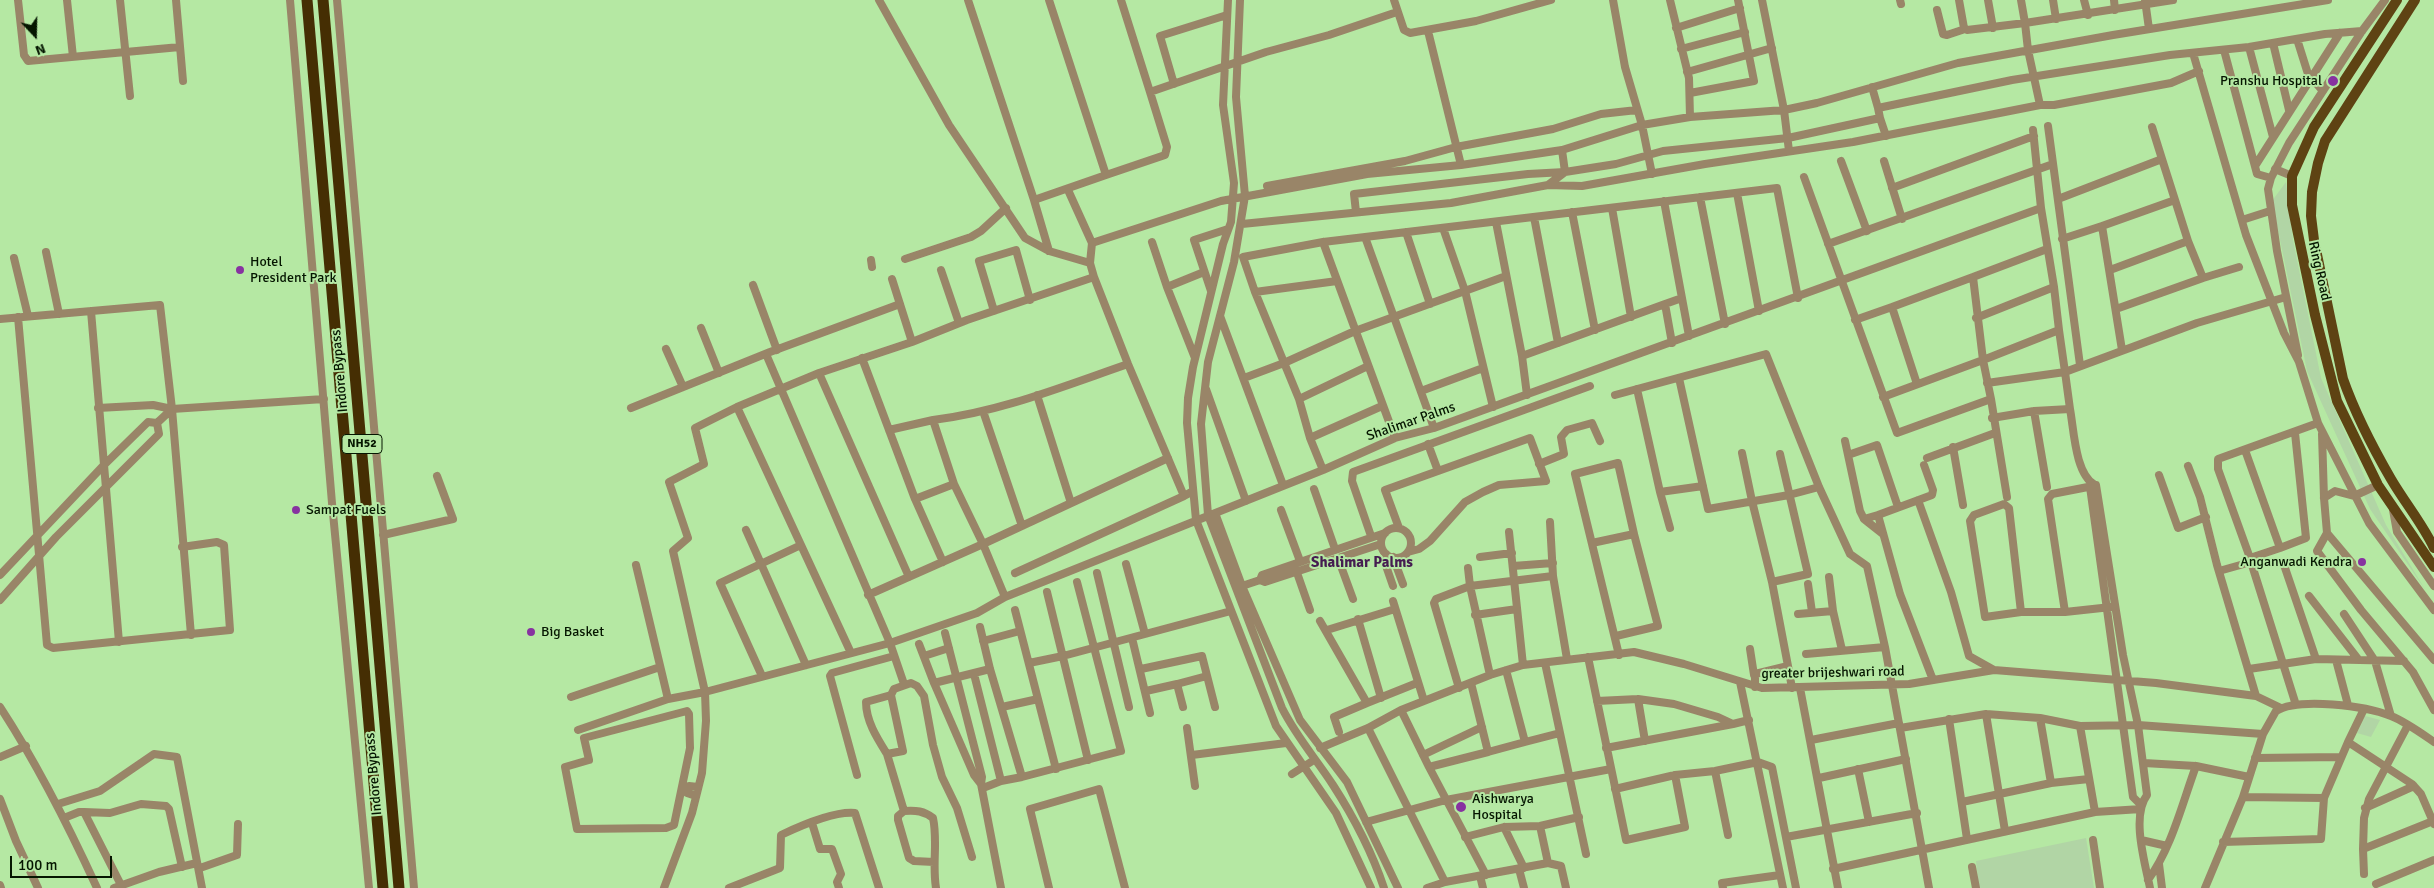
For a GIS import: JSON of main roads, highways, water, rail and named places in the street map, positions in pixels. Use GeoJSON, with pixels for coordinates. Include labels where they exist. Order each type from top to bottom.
{"type":"FeatureCollection","features":[{"type":"Feature","properties":{"kind":"highway","name":"Indore Bypass"},"geometry":{"type":"LineString","coordinates":[[307,0],[383,888]]}},
{"type":"Feature","properties":{"kind":"highway","name":"Indore Bypass"},"geometry":{"type":"LineString","coordinates":[[323,0],[400,888]]}},
{"type":"Feature","properties":{"kind":"main road","name":"Ring Road"},"geometry":{"type":"LineString","coordinates":[[2396,0],[2314,127],[2292,176],[2292,205],[2295,228],[2333,388],[2348,426],[2378,485],[2434,567]]}},
{"type":"Feature","properties":{"kind":"main road","name":"Ring Road"},"geometry":{"type":"LineString","coordinates":[[2410,1],[2325,141],[2312,192],[2311,216],[2314,240],[2343,379],[2351,400],[2391,479],[2426,530],[2434,547]]}},
{"type":"Feature","properties":{"kind":"place","name":"Pranshu Hospital"},"geometry":{"type":"Point","coordinates":[2333,81]}},
{"type":"Feature","properties":{"kind":"place","name":"Hotel President Park"},"geometry":{"type":"Point","coordinates":[240,270]}},
{"type":"Feature","properties":{"kind":"place","name":"Sampat Fuels"},"geometry":{"type":"Point","coordinates":[296,510]}},
{"type":"Feature","properties":{"kind":"place","name":"Anganwadi Kendra"},"geometry":{"type":"Point","coordinates":[2362,562]}},
{"type":"Feature","properties":{"kind":"place","name":"Big Basket"},"geometry":{"type":"Point","coordinates":[531,632]}},
{"type":"Feature","properties":{"kind":"place","name":"Aishwarya Hospital"},"geometry":{"type":"Point","coordinates":[1461,807]}},
{"type":"Feature","properties":{"kind":"district","name":"Shalimar Palms"},"geometry":{"type":"Point","coordinates":[1362,563]}}]}
